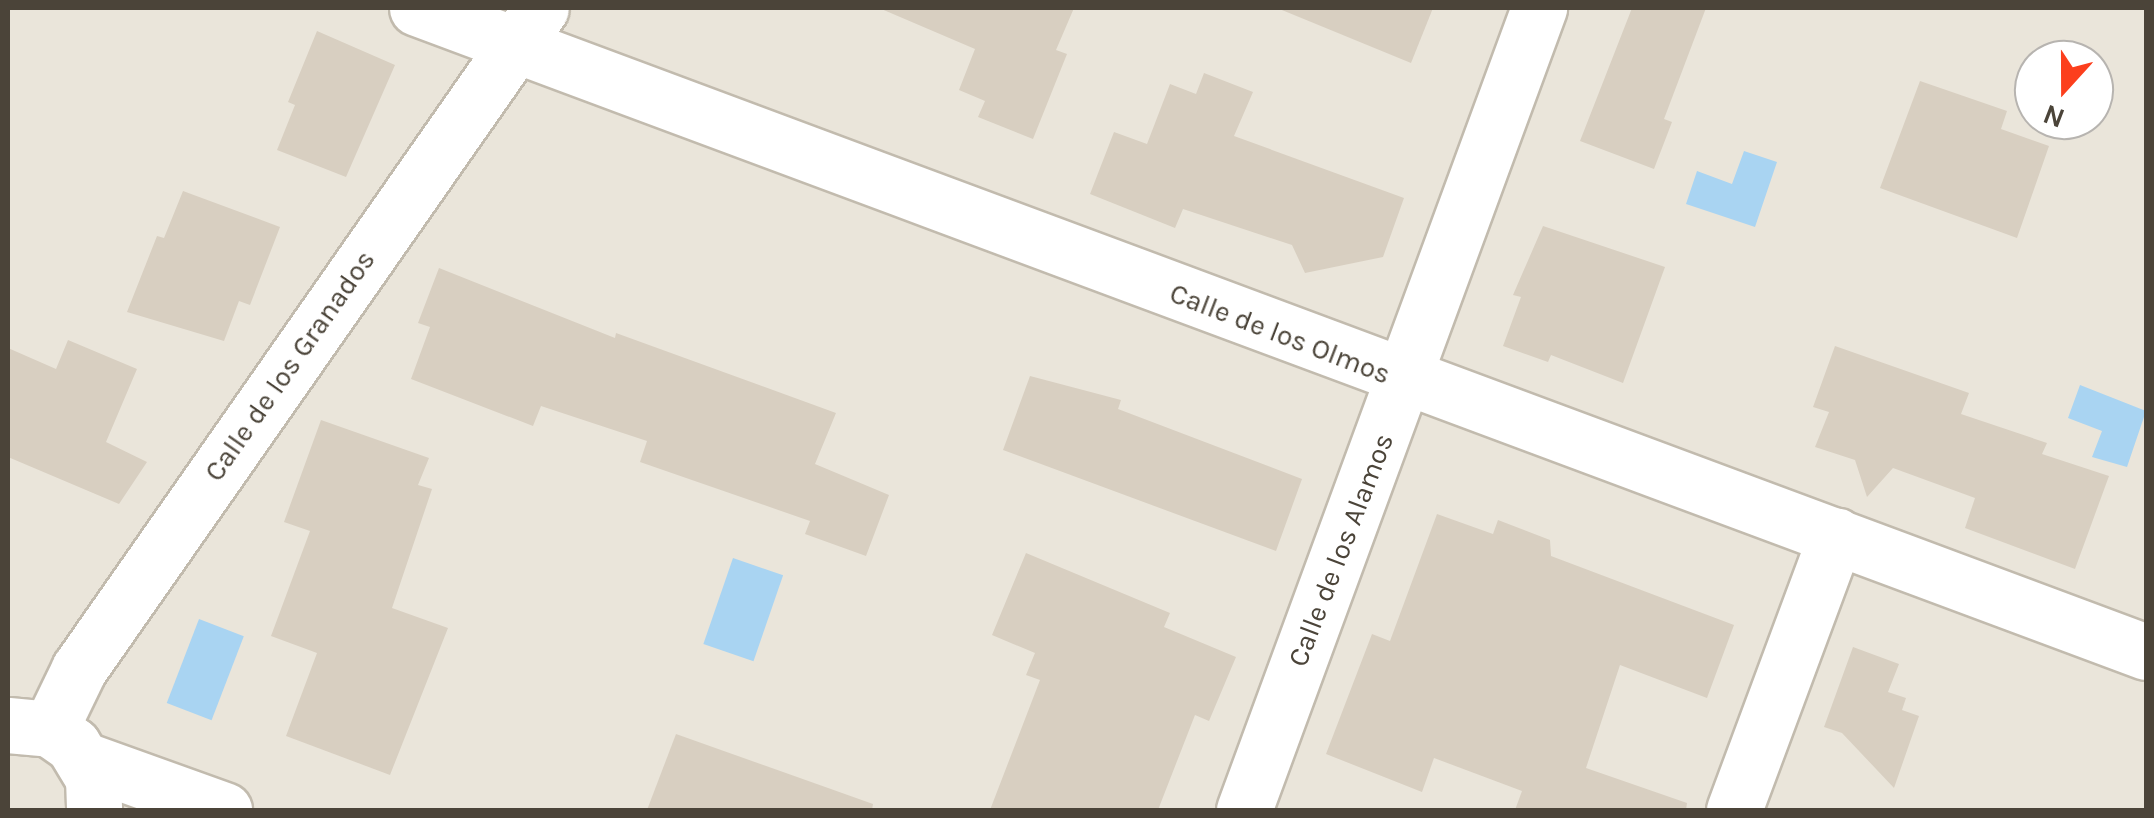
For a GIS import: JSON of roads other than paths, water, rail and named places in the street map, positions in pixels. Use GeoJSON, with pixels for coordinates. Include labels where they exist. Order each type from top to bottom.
{"type":"FeatureCollection","features":[{"type":"Feature","properties":{"kind":"street","name":"Calle de los Olmos"},"geometry":{"type":"LineString","coordinates":[[417,8],[528,26],[1404,380],[2146,652]]}},
{"type":"Feature","properties":{"kind":"street","name":"Calle de los Alamos"},"geometry":{"type":"LineString","coordinates":[[1244,810],[1539,8]]}},
{"type":"Feature","properties":{"kind":"street","name":"Calle de los Granados"},"geometry":{"type":"LineString","coordinates":[[59,756],[79,669],[528,26]]}},
{"type":"Feature","properties":{"kind":"street"},"geometry":{"type":"LineString","coordinates":[[1734,810],[1836,536]]}},
{"type":"Feature","properties":{"kind":"street"},"geometry":{"type":"LineString","coordinates":[[59,756],[224,810]]}},
{"type":"Feature","properties":{"kind":"water"},"geometry":{"type":"Polygon","coordinates":[[[1744,151],[1777,162],[1755,227],[1686,204],[1697,171],[1732,184],[1744,151]]]}},
{"type":"Feature","properties":{"kind":"water"},"geometry":{"type":"Polygon","coordinates":[[[2080,385],[2146,411],[2127,467],[2092,457],[2102,431],[2068,418],[2080,385]]]}},
{"type":"Feature","properties":{"kind":"water"},"geometry":{"type":"Polygon","coordinates":[[[733,558],[783,575],[753,661],[703,644],[733,558]]]}},
{"type":"Feature","properties":{"kind":"water"},"geometry":{"type":"Polygon","coordinates":[[[199,619],[244,636],[212,720],[167,703],[199,619]]]}}]}
